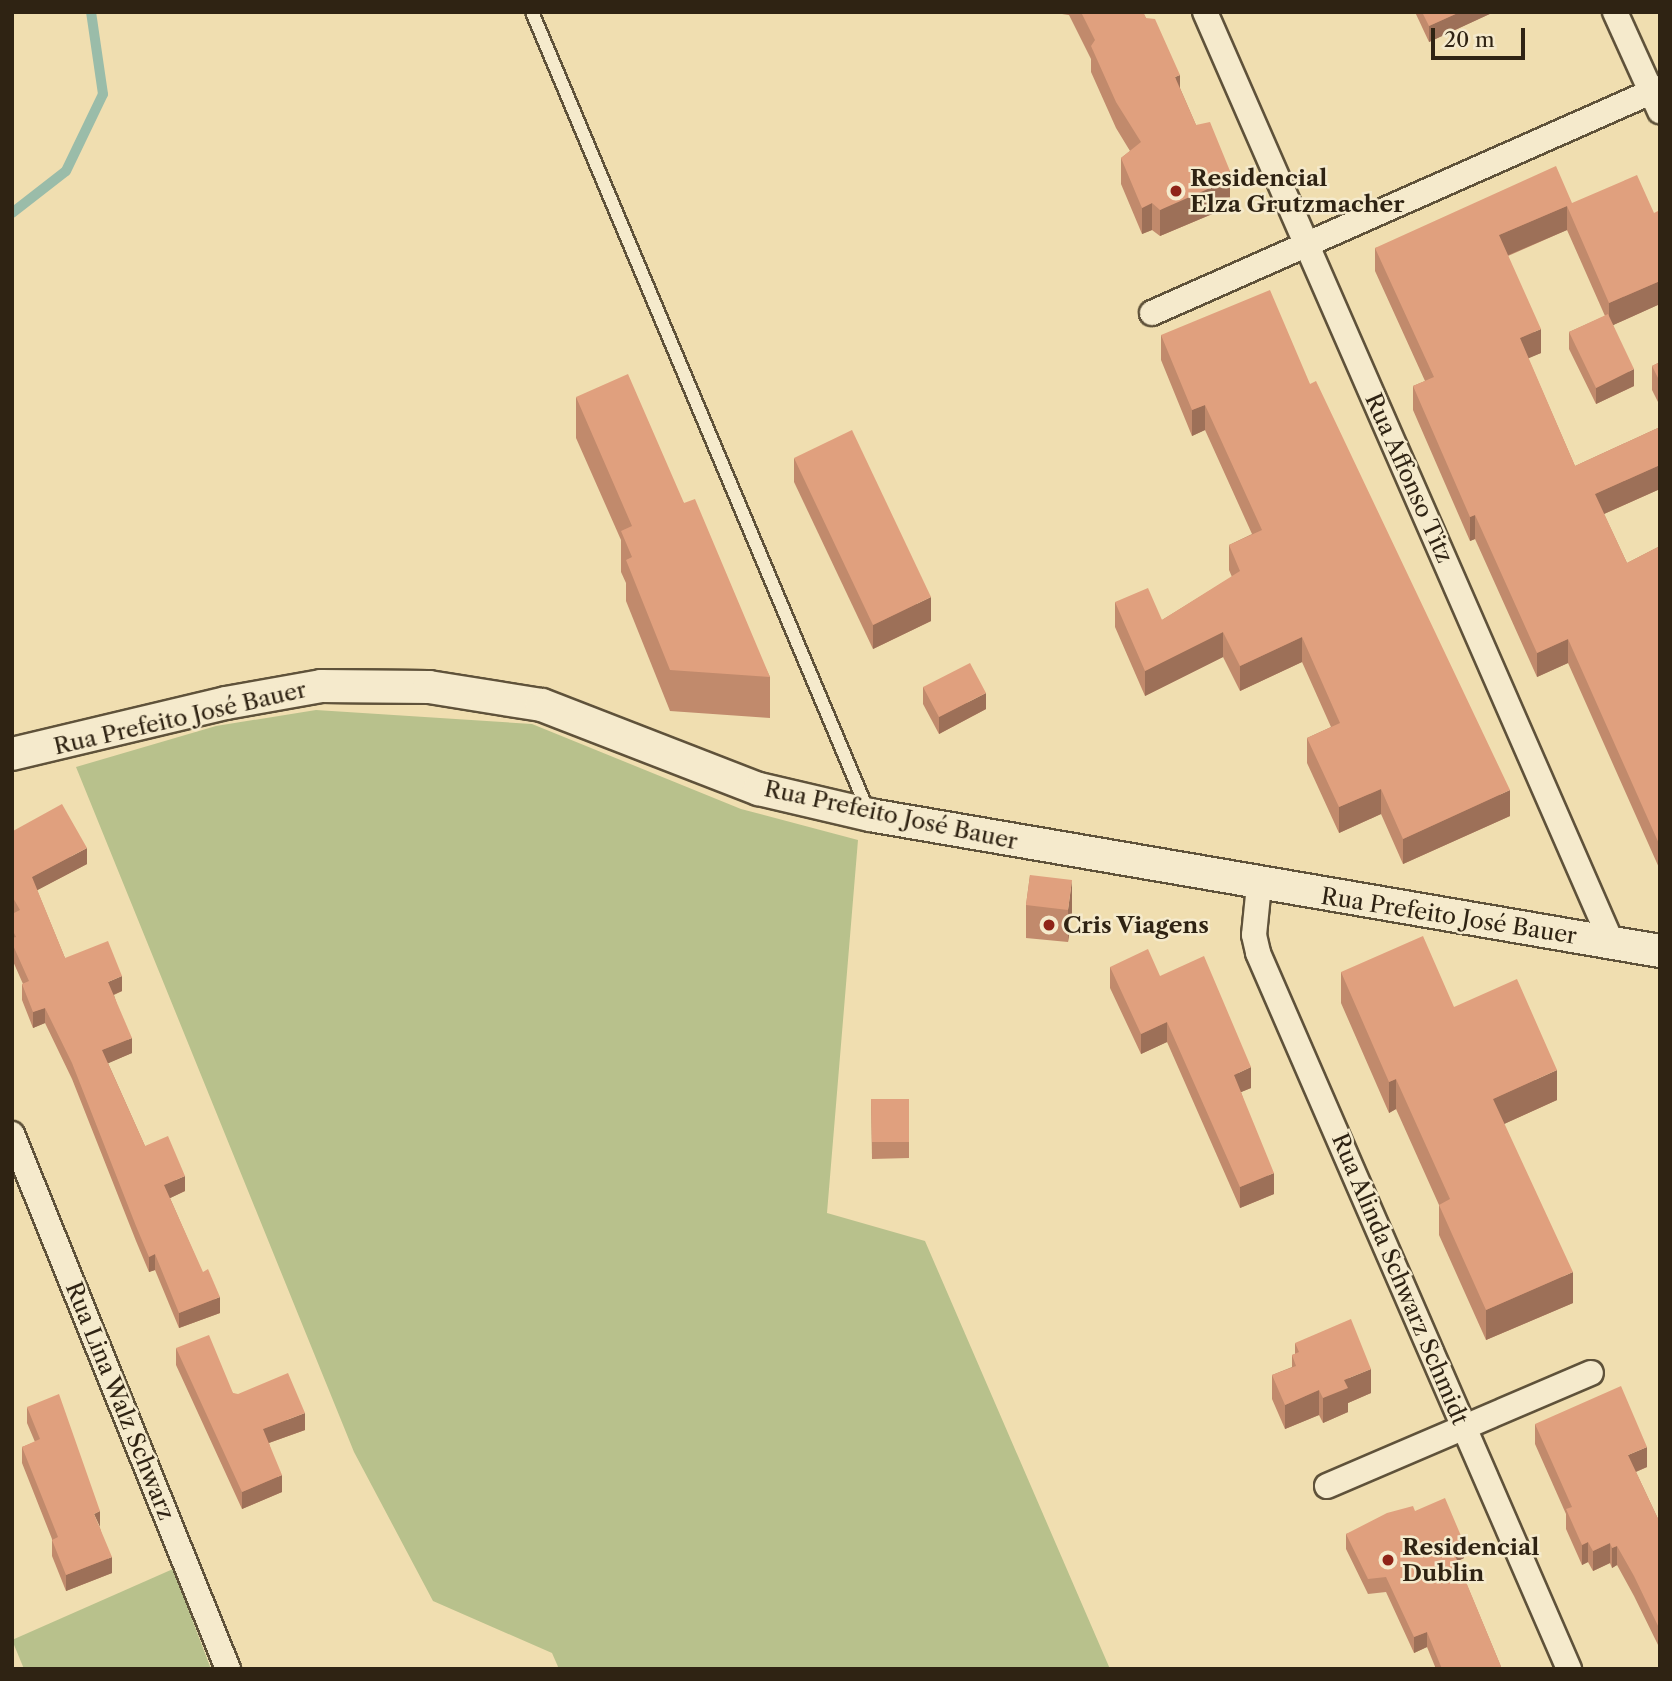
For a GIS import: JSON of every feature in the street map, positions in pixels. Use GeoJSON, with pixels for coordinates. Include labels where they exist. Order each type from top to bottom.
{"type":"FeatureCollection","features":[{"type":"Feature","properties":{"kind":"street","name":"Rua Affonso Titz"},"geometry":{"type":"LineString","coordinates":[[1205,12],[1612,943]]}},
{"type":"Feature","properties":{"kind":"street"},"geometry":{"type":"LineString","coordinates":[[1152,313],[1657,97],[1615,12]]}},
{"type":"Feature","properties":{"kind":"street","name":"Rua Prefeito José Bauer"},"geometry":{"type":"LineString","coordinates":[[12,754],[226,703],[321,686],[429,687],[542,705],[759,789],[870,815],[1259,885],[1660,951]]}},
{"type":"Feature","properties":{"kind":"street","name":"Rua Alinda Schwarz Schmidt"},"geometry":{"type":"LineString","coordinates":[[1259,885],[1254,935],[1258,953],[1569,1669]]}},
{"type":"Feature","properties":{"kind":"street","name":"Rua Lina Walz Schwarz"},"geometry":{"type":"LineString","coordinates":[[12,1134],[228,1669]]}},
{"type":"Feature","properties":{"kind":"street"},"geometry":{"type":"LineString","coordinates":[[1327,1486],[1591,1373]]}},
{"type":"Feature","properties":{"kind":"lane"},"geometry":{"type":"LineString","coordinates":[[532,12],[870,815]]}},
{"type":"Feature","properties":{"kind":"green space"},"geometry":{"type":"Polygon","coordinates":[[[316,710],[532,724],[741,809],[858,840],[827,1213],[925,1241],[1110,1669],[559,1669],[552,1653],[433,1601],[354,1452],[76,767],[216,726],[316,710]]]}},
{"type":"Feature","properties":{"kind":"green space"},"geometry":{"type":"Polygon","coordinates":[[[173,1569],[211,1669],[24,1669],[12,1640],[173,1569]]]}},
{"type":"Feature","properties":{"kind":"building"},"geometry":{"type":"Polygon","coordinates":[[[1081,12],[1143,12],[1146,18],[1155,19],[1180,75],[1175,77],[1196,125],[1210,122],[1230,171],[1218,176],[1217,185],[1160,210],[1152,203],[1142,208],[1121,158],[1141,142],[1116,102],[1091,46],[1095,40],[1081,12]]]}},
{"type":"Feature","properties":{"kind":"building"},"geometry":{"type":"Polygon","coordinates":[[[1422,12],[1460,12],[1429,26],[1422,12]]]}},
{"type":"Feature","properties":{"kind":"building"},"geometry":{"type":"Polygon","coordinates":[[[1556,166],[1572,203],[1637,175],[1654,213],[1658,211],[1660,216],[1660,281],[1609,303],[1567,206],[1499,235],[1541,329],[1520,338],[1575,466],[1660,427],[1660,465],[1595,494],[1627,563],[1660,546],[1660,846],[1568,639],[1537,653],[1475,515],[1470,517],[1413,386],[1434,377],[1375,248],[1556,166]]]}},
{"type":"Feature","properties":{"kind":"building"},"geometry":{"type":"Polygon","coordinates":[[[1270,290],[1310,384],[1316,381],[1510,790],[1403,839],[1381,789],[1339,807],[1307,738],[1340,723],[1302,637],[1240,666],[1223,632],[1145,671],[1115,602],[1148,588],[1162,620],[1240,571],[1229,545],[1262,530],[1205,405],[1192,410],[1161,335],[1270,290]]]}},
{"type":"Feature","properties":{"kind":"building"},"geometry":{"type":"Polygon","coordinates":[[[1608,314],[1634,369],[1596,388],[1569,332],[1608,314]]]}},
{"type":"Feature","properties":{"kind":"building"},"geometry":{"type":"Polygon","coordinates":[[[1660,362],[1660,382],[1652,366],[1660,362]]]}},
{"type":"Feature","properties":{"kind":"building"},"geometry":{"type":"Polygon","coordinates":[[[628,374],[684,503],[695,499],[770,677],[670,670],[626,560],[632,557],[621,531],[632,526],[576,397],[628,374]]]}},
{"type":"Feature","properties":{"kind":"building"},"geometry":{"type":"Polygon","coordinates":[[[852,430],[931,597],[873,625],[794,458],[852,430]]]}},
{"type":"Feature","properties":{"kind":"building"},"geometry":{"type":"Polygon","coordinates":[[[970,663],[986,693],[939,717],[923,687],[970,663]]]}},
{"type":"Feature","properties":{"kind":"building"},"geometry":{"type":"Polygon","coordinates":[[[62,804],[87,848],[32,877],[65,958],[108,941],[122,976],[108,982],[132,1038],[102,1050],[145,1146],[168,1136],[185,1176],[164,1185],[203,1272],[208,1269],[220,1297],[179,1313],[155,1254],[149,1257],[72,1063],[45,1008],[33,1012],[22,984],[29,981],[12,943],[12,938],[16,937],[12,929],[12,914],[20,910],[12,896],[12,830],[62,804]]]}},
{"type":"Feature","properties":{"kind":"building"},"geometry":{"type":"Polygon","coordinates":[[[1030,875],[1072,880],[1068,910],[1026,905],[1030,875]]]}},
{"type":"Feature","properties":{"kind":"building"},"geometry":{"type":"Polygon","coordinates":[[[1423,936],[1454,1007],[1517,979],[1557,1070],[1493,1099],[1573,1272],[1486,1310],[1439,1205],[1450,1199],[1396,1079],[1389,1082],[1341,972],[1423,936]]]}},
{"type":"Feature","properties":{"kind":"building"},"geometry":{"type":"Polygon","coordinates":[[[1148,949],[1160,976],[1204,956],[1251,1067],[1234,1075],[1274,1173],[1240,1187],[1167,1022],[1141,1034],[1110,967],[1148,949]]]}},
{"type":"Feature","properties":{"kind":"building"},"geometry":{"type":"Polygon","coordinates":[[[871,1099],[909,1099],[909,1142],[872,1142],[871,1099]]]}},
{"type":"Feature","properties":{"kind":"building"},"geometry":{"type":"Polygon","coordinates":[[[1351,1319],[1371,1369],[1344,1380],[1348,1388],[1323,1398],[1319,1390],[1285,1405],[1272,1375],[1296,1366],[1292,1355],[1299,1352],[1295,1343],[1351,1319]]]}},
{"type":"Feature","properties":{"kind":"building"},"geometry":{"type":"Polygon","coordinates":[[[209,1335],[233,1393],[238,1394],[288,1373],[305,1413],[263,1429],[282,1475],[242,1492],[176,1348],[209,1335]]]}},
{"type":"Feature","properties":{"kind":"building"},"geometry":{"type":"Polygon","coordinates":[[[1621,1386],[1647,1447],[1628,1455],[1660,1523],[1660,1630],[1617,1546],[1612,1548],[1610,1543],[1593,1551],[1588,1542],[1582,1545],[1566,1509],[1572,1507],[1535,1424],[1621,1386]]]}},
{"type":"Feature","properties":{"kind":"building"},"geometry":{"type":"Polygon","coordinates":[[[59,1394],[100,1511],[94,1514],[112,1557],[66,1575],[52,1540],[58,1537],[22,1447],[40,1439],[27,1407],[59,1394]]]}},
{"type":"Feature","properties":{"kind":"building"},"geometry":{"type":"Polygon","coordinates":[[[1445,1498],[1464,1543],[1452,1548],[1502,1669],[1442,1669],[1427,1632],[1414,1637],[1386,1577],[1368,1579],[1346,1534],[1387,1513],[1413,1506],[1415,1511],[1445,1498]]]}},
{"type":"Feature","properties":{"kind":"waterway"},"geometry":{"type":"LineString","coordinates":[[12,213],[66,171],[103,94],[91,12]]}},
{"type":"Feature","properties":{"kind":"place","name":"Residencial Elza Grutzmacher"},"geometry":{"type":"Point","coordinates":[1176,191]}},
{"type":"Feature","properties":{"kind":"place","name":"Cris Viagens"},"geometry":{"type":"Point","coordinates":[1049,925]}},
{"type":"Feature","properties":{"kind":"place","name":"Residencial Dublin"},"geometry":{"type":"Point","coordinates":[1388,1560]}}]}
